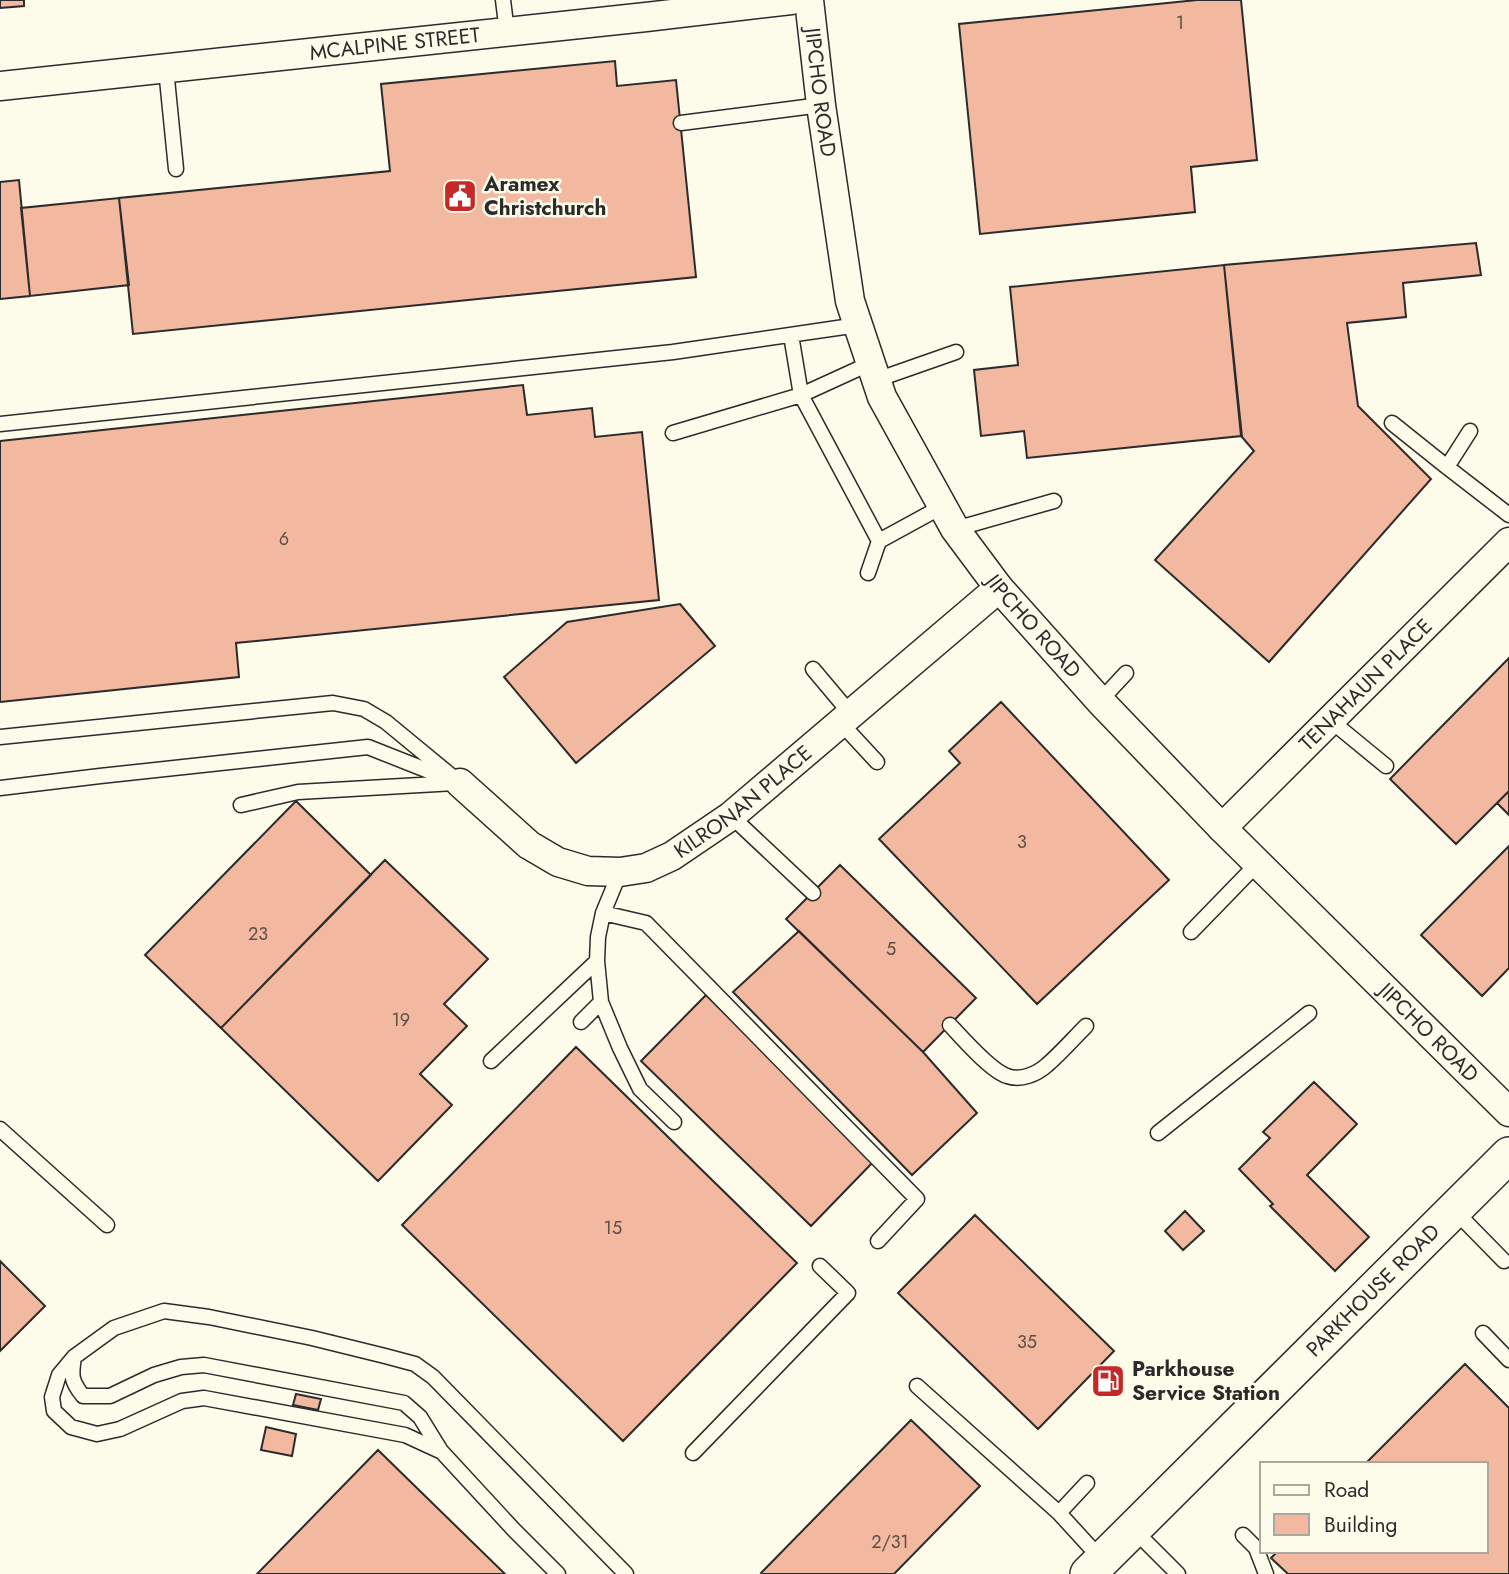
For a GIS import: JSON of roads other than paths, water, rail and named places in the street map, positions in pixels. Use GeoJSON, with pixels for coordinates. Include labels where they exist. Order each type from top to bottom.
{"type":"FeatureCollection","features":[{"type":"Feature","properties":{"kind":"street","name":"MCALPINE STREET"},"geometry":{"type":"LineString","coordinates":[[0,86],[508,32],[645,9],[791,0]]}},
{"type":"Feature","properties":{"kind":"street","name":"JIPCHO ROAD"},"geometry":{"type":"LineString","coordinates":[[809,0],[821,105],[850,301],[882,397],[949,518],[999,588],[1100,701],[1222,828],[1509,1112]]}},
{"type":"Feature","properties":{"kind":"street","name":"TENAHAUN PLACE"},"geometry":{"type":"LineString","coordinates":[[1222,828],[1509,542]]}},
{"type":"Feature","properties":{"kind":"street","name":"KILRONAN PLACE"},"geometry":{"type":"LineString","coordinates":[[460,783],[529,845],[558,862],[588,871],[620,872],[646,868],[672,856],[731,816],[999,588]]}},
{"type":"Feature","properties":{"kind":"street","name":"PARKHOUSE ROAD"},"geometry":{"type":"LineString","coordinates":[[1095,1567],[1509,1155]]}},
{"type":"Feature","properties":{"kind":"lane"},"geometry":{"type":"LineString","coordinates":[[503,0],[508,32]]}},
{"type":"Feature","properties":{"kind":"lane"},"geometry":{"type":"LineString","coordinates":[[166,69],[176,169]]}},
{"type":"Feature","properties":{"kind":"lane"},"geometry":{"type":"LineString","coordinates":[[681,123],[821,105]]}},
{"type":"Feature","properties":{"kind":"lane"},"geometry":{"type":"LineString","coordinates":[[0,424],[673,352],[858,325]]}},
{"type":"Feature","properties":{"kind":"lane"},"geometry":{"type":"LineString","coordinates":[[791,335],[801,396],[879,541],[868,573]]}},
{"type":"Feature","properties":{"kind":"lane"},"geometry":{"type":"LineString","coordinates":[[673,433],[801,396],[874,371],[957,352]]}},
{"type":"Feature","properties":{"kind":"lane"},"geometry":{"type":"LineString","coordinates":[[1392,423],[1509,515]]}},
{"type":"Feature","properties":{"kind":"lane"},"geometry":{"type":"LineString","coordinates":[[1447,467],[1470,431]]}},
{"type":"Feature","properties":{"kind":"lane"},"geometry":{"type":"LineString","coordinates":[[879,541],[949,518],[1054,500]]}},
{"type":"Feature","properties":{"kind":"lane"},"geometry":{"type":"LineString","coordinates":[[813,669],[877,762]]}},
{"type":"Feature","properties":{"kind":"lane"},"geometry":{"type":"LineString","coordinates":[[1100,701],[1126,673]]}},
{"type":"Feature","properties":{"kind":"lane"},"geometry":{"type":"LineString","coordinates":[[0,737],[333,704],[364,709],[386,722],[460,783]]}},
{"type":"Feature","properties":{"kind":"lane"},"geometry":{"type":"LineString","coordinates":[[1330,719],[1386,766]]}},
{"type":"Feature","properties":{"kind":"lane"},"geometry":{"type":"LineString","coordinates":[[0,788],[368,747],[460,783]]}},
{"type":"Feature","properties":{"kind":"lane"},"geometry":{"type":"LineString","coordinates":[[241,805],[298,792],[460,783]]}},
{"type":"Feature","properties":{"kind":"lane"},"geometry":{"type":"LineString","coordinates":[[731,816],[813,893]]}},
{"type":"Feature","properties":{"kind":"lane"},"geometry":{"type":"LineString","coordinates":[[1191,932],[1258,863]]}},
{"type":"Feature","properties":{"kind":"lane"},"geometry":{"type":"LineString","coordinates":[[620,872],[603,913],[598,937],[597,961],[601,1002],[640,1089],[674,1122]]}},
{"type":"Feature","properties":{"kind":"lane"},"geometry":{"type":"LineString","coordinates":[[603,913],[646,923],[917,1199],[878,1241]]}},
{"type":"Feature","properties":{"kind":"lane"},"geometry":{"type":"LineString","coordinates":[[491,1061],[597,961]]}},
{"type":"Feature","properties":{"kind":"lane"},"geometry":{"type":"LineString","coordinates":[[581,1022],[601,1002]]}},
{"type":"Feature","properties":{"kind":"lane"},"geometry":{"type":"LineString","coordinates":[[1158,1133],[1309,1013]]}},
{"type":"Feature","properties":{"kind":"lane"},"geometry":{"type":"LineString","coordinates":[[950,1025],[996,1070],[1017,1078],[1032,1075],[1046,1066],[1086,1026]]}},
{"type":"Feature","properties":{"kind":"lane"},"geometry":{"type":"LineString","coordinates":[[0,1129],[107,1225]]}},
{"type":"Feature","properties":{"kind":"lane"},"geometry":{"type":"LineString","coordinates":[[1454,1210],[1504,1261]]}},
{"type":"Feature","properties":{"kind":"lane"},"geometry":{"type":"LineString","coordinates":[[693,1453],[848,1293],[820,1266]]}},
{"type":"Feature","properties":{"kind":"lane"},"geometry":{"type":"LineString","coordinates":[[442,1452],[405,1436],[204,1398],[182,1401],[120,1429],[97,1434],[71,1427],[54,1411],[52,1397],[59,1375],[74,1357],[114,1328],[164,1311],[209,1317],[312,1338],[415,1364],[433,1377],[626,1574]]}},
{"type":"Feature","properties":{"kind":"lane"},"geometry":{"type":"LineString","coordinates":[[1483,1333],[1509,1360]]}},
{"type":"Feature","properties":{"kind":"lane"},"geometry":{"type":"LineString","coordinates":[[74,1357],[71,1374],[73,1384],[83,1396],[110,1396],[154,1375],[181,1367],[204,1365],[404,1403],[419,1417],[442,1452],[558,1574]]}},
{"type":"Feature","properties":{"kind":"lane"},"geometry":{"type":"LineString","coordinates":[[917,1386],[1059,1513],[1095,1567]]}},
{"type":"Feature","properties":{"kind":"lane"},"geometry":{"type":"LineString","coordinates":[[1059,1513],[1087,1483]]}},
{"type":"Feature","properties":{"kind":"lane"},"geometry":{"type":"LineString","coordinates":[[1133,1529],[1178,1574]]}},
{"type":"Feature","properties":{"kind":"lane"},"geometry":{"type":"LineString","coordinates":[[1243,1535],[1256,1548],[1266,1574]]}},
{"type":"Feature","properties":{"kind":"place","name":"Aramex Christchurch"},"geometry":{"type":"Point","coordinates":[460,196]}},
{"type":"Feature","properties":{"kind":"place","name":"Parkhouse Service Station"},"geometry":{"type":"Point","coordinates":[1108,1381]}}]}
